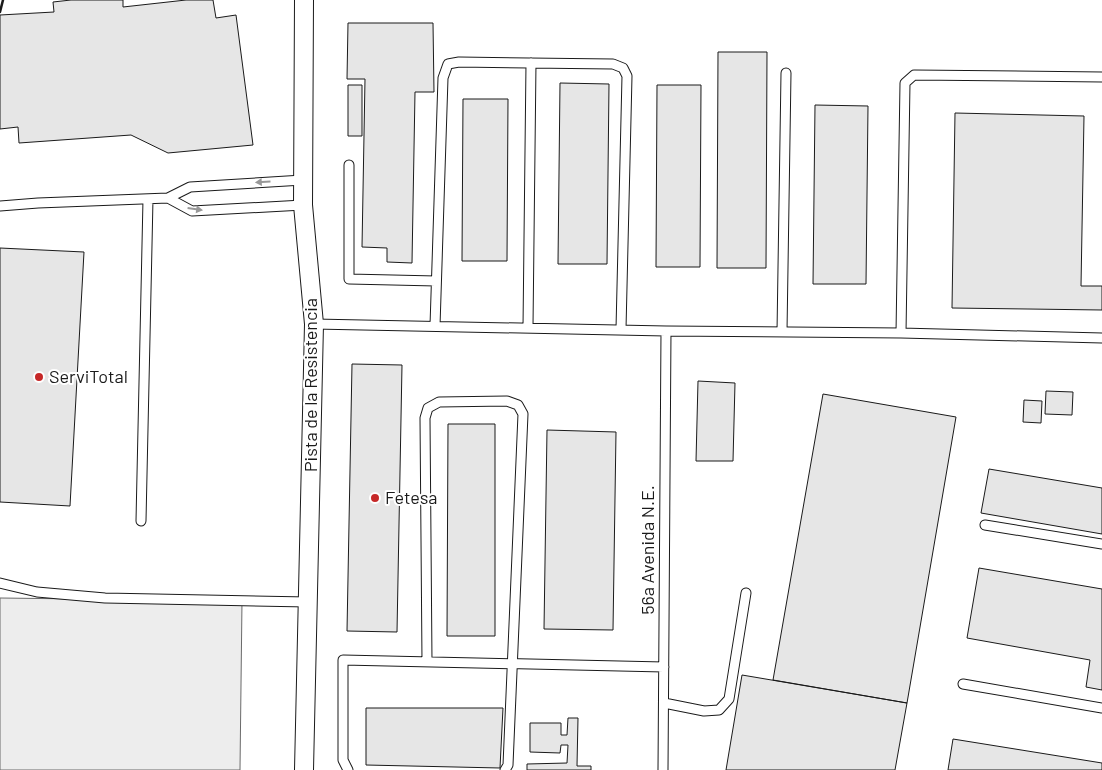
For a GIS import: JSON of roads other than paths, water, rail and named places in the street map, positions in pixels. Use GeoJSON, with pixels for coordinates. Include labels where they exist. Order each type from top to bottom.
{"type":"FeatureCollection","features":[{"type":"Feature","properties":{"kind":"street","name":"Pista de la Resistencia"},"geometry":{"type":"LineString","coordinates":[[304,0],[303,180],[314,324],[304,770]]}},
{"type":"Feature","properties":{"kind":"lane"},"geometry":{"type":"LineString","coordinates":[[435,326],[442,78],[448,64],[459,62],[613,64],[623,68],[627,76],[621,329]]}},
{"type":"Feature","properties":{"kind":"lane"},"geometry":{"type":"LineString","coordinates":[[528,327],[531,64]]}},
{"type":"Feature","properties":{"kind":"lane"},"geometry":{"type":"LineString","coordinates":[[782,332],[786,73]]}},
{"type":"Feature","properties":{"kind":"lane"},"geometry":{"type":"LineString","coordinates":[[901,333],[905,83],[914,74],[1102,77]]}},
{"type":"Feature","properties":{"kind":"lane"},"geometry":{"type":"LineString","coordinates":[[349,165],[348,279],[436,281]]}},
{"type":"Feature","properties":{"kind":"lane"},"geometry":{"type":"LineString","coordinates":[[0,206],[168,198],[190,187],[303,180]]}},
{"type":"Feature","properties":{"kind":"lane"},"geometry":{"type":"LineString","coordinates":[[168,198],[192,211],[304,205]]}},
{"type":"Feature","properties":{"kind":"lane"},"geometry":{"type":"LineString","coordinates":[[141,521],[148,199]]}},
{"type":"Feature","properties":{"kind":"lane"},"geometry":{"type":"LineString","coordinates":[[314,324],[1102,338]]}},
{"type":"Feature","properties":{"kind":"lane","name":"56a Avenida N.E."},"geometry":{"type":"LineString","coordinates":[[663,770],[666,331]]}},
{"type":"Feature","properties":{"kind":"lane"},"geometry":{"type":"LineString","coordinates":[[426,661],[425,418],[428,408],[439,402],[507,402],[518,405],[523,414],[508,765],[505,770]]}},
{"type":"Feature","properties":{"kind":"lane"},"geometry":{"type":"LineString","coordinates":[[985,525],[1102,544]]}},
{"type":"Feature","properties":{"kind":"lane"},"geometry":{"type":"LineString","coordinates":[[0,583],[37,592],[105,598],[308,602]]}},
{"type":"Feature","properties":{"kind":"lane"},"geometry":{"type":"LineString","coordinates":[[664,703],[704,711],[719,710],[729,700],[746,592]]}},
{"type":"Feature","properties":{"kind":"lane"},"geometry":{"type":"LineString","coordinates":[[348,770],[343,760],[343,660],[664,667]]}},
{"type":"Feature","properties":{"kind":"lane"},"geometry":{"type":"LineString","coordinates":[[963,684],[1102,708]]}},
{"type":"Feature","properties":{"kind":"place","name":"ServiTotal"},"geometry":{"type":"Point","coordinates":[39,377]}},
{"type":"Feature","properties":{"kind":"place","name":"Fetesa"},"geometry":{"type":"Point","coordinates":[375,498]}}]}
